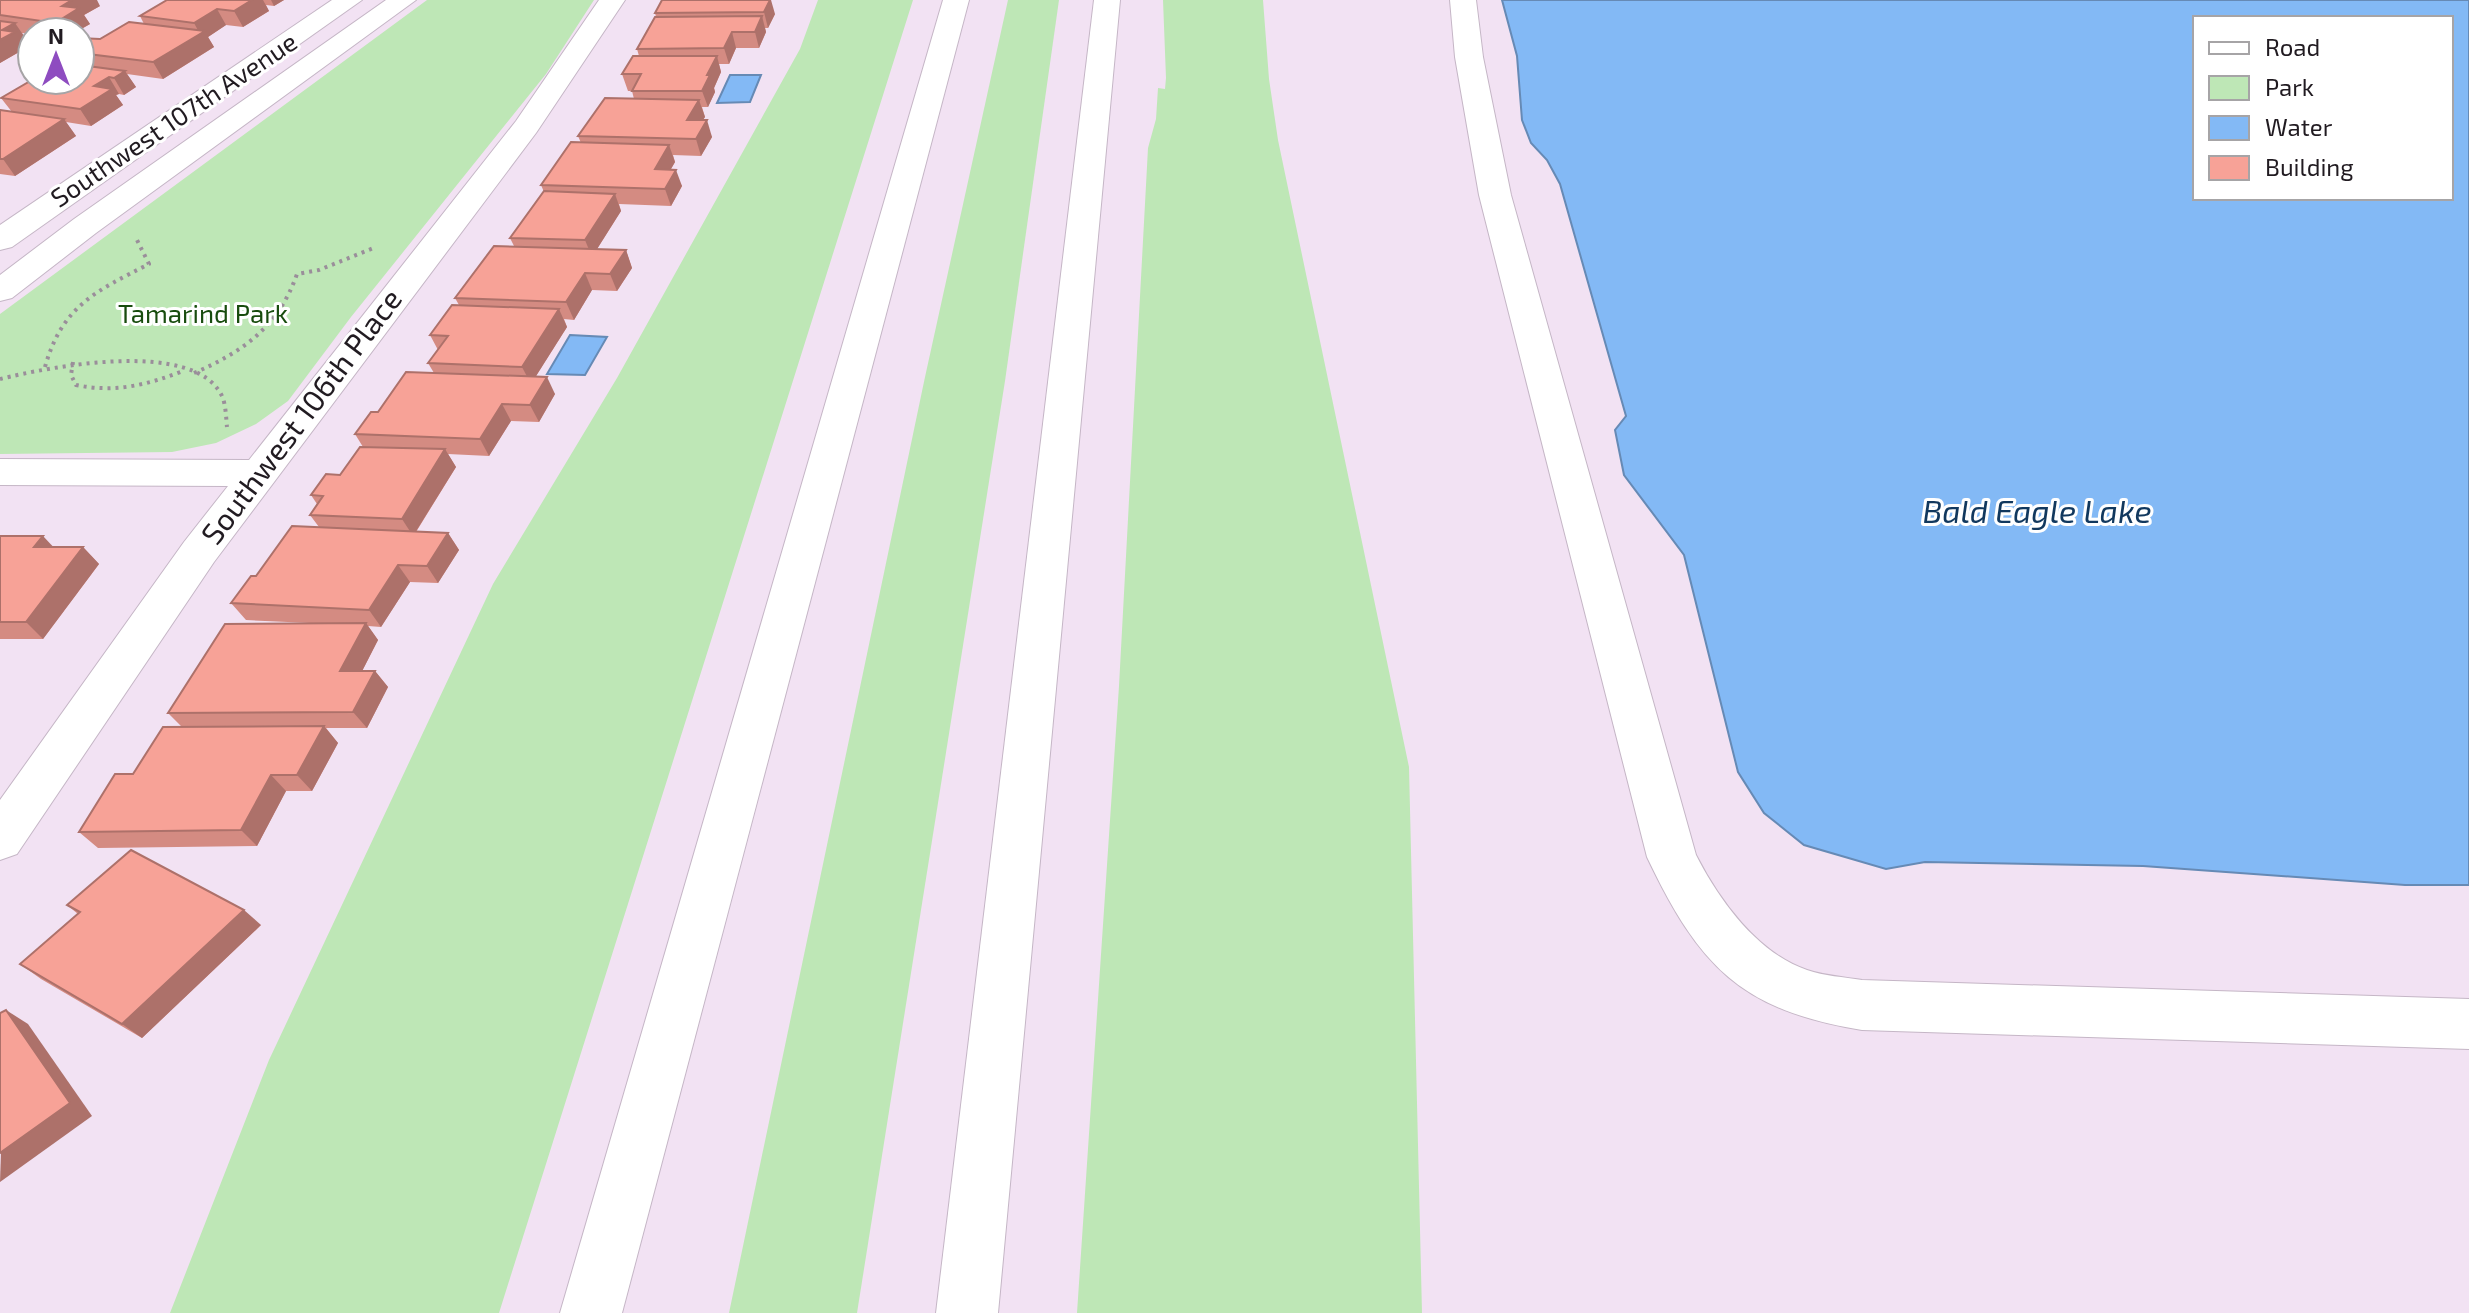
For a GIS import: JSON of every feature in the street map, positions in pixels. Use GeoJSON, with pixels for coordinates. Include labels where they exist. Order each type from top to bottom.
{"type":"FeatureCollection","features":[{"type":"Feature","properties":{"kind":"main road","name":"Southwest 107th Avenue"},"geometry":{"type":"LineString","coordinates":[[0,240],[349,0]]}},
{"type":"Feature","properties":{"kind":"main road","name":"Southwest 107th Avenue"},"geometry":{"type":"LineString","coordinates":[[4,284],[403,0]]}},
{"type":"Feature","properties":{"kind":"main road","name":"Southwest 106th Place"},"geometry":{"type":"LineString","coordinates":[[0,839],[143,630],[258,473],[536,114],[612,0]]}},
{"type":"Feature","properties":{"kind":"main road"},"geometry":{"type":"LineString","coordinates":[[591,1313],[956,0]]}},
{"type":"Feature","properties":{"kind":"main road"},"geometry":{"type":"LineString","coordinates":[[967,1313],[1107,0]]}},
{"type":"Feature","properties":{"kind":"main road"},"geometry":{"type":"LineString","coordinates":[[1463,0],[1469,57],[1495,195],[1672,857],[1698,909],[1719,933],[1745,957],[1789,988],[1862,1005],[2469,1024]]}},
{"type":"Feature","properties":{"kind":"main road"},"geometry":{"type":"LineString","coordinates":[[0,472],[258,473]]}},
{"type":"Feature","properties":{"kind":"path"},"geometry":{"type":"LineString","coordinates":[[45,367],[54,332],[74,309],[149,264],[136,238]]}},
{"type":"Feature","properties":{"kind":"path"},"geometry":{"type":"LineString","coordinates":[[194,374],[241,352],[267,332],[284,309],[297,274],[346,261],[385,243]]}},
{"type":"Feature","properties":{"kind":"path"},"geometry":{"type":"LineString","coordinates":[[0,379],[73,362],[128,360],[185,370],[224,397],[227,427]]}},
{"type":"Feature","properties":{"kind":"path"},"geometry":{"type":"LineString","coordinates":[[73,362],[71,375],[76,385],[116,391],[134,389],[185,370]]}},
{"type":"Feature","properties":{"kind":"green space","name":"Tamarind Park"},"geometry":{"type":"Polygon","coordinates":[[[427,0],[594,0],[546,74],[351,317],[288,401],[256,424],[216,443],[172,452],[0,454],[0,314],[427,0]]]}},
{"type":"Feature","properties":{"kind":"green space"},"geometry":{"type":"Polygon","coordinates":[[[818,0],[913,0],[499,1313],[170,1313],[269,1060],[493,584],[617,378],[800,49],[818,0]]]}},
{"type":"Feature","properties":{"kind":"green space"},"geometry":{"type":"Polygon","coordinates":[[[1008,0],[1059,0],[1005,381],[857,1313],[729,1313],[925,377],[1008,0]]]}},
{"type":"Feature","properties":{"kind":"green space"},"geometry":{"type":"Polygon","coordinates":[[[1163,0],[1263,0],[1269,79],[1278,140],[1409,767],[1422,1313],[1077,1313],[1119,686],[1148,148],[1156,119],[1158,88],[1165,89],[1166,78],[1163,0]]]}},
{"type":"Feature","properties":{"kind":"water","name":"Bald Eagle Lake"},"geometry":{"type":"Polygon","coordinates":[[[1502,0],[2469,0],[2469,885],[2405,885],[2143,866],[1925,862],[1886,869],[1804,845],[1764,813],[1738,772],[1684,555],[1624,475],[1615,430],[1626,416],[1560,184],[1547,160],[1531,143],[1522,120],[1517,56],[1502,0]]]}},
{"type":"Feature","properties":{"kind":"water"},"geometry":{"type":"Polygon","coordinates":[[[730,75],[761,75],[750,102],[717,103],[730,75]]]}},
{"type":"Feature","properties":{"kind":"water"},"geometry":{"type":"Polygon","coordinates":[[[570,335],[607,337],[585,375],[547,374],[570,335]]]}},
{"type":"Feature","properties":{"kind":"building"},"geometry":{"type":"Polygon","coordinates":[[[0,0],[72,0],[62,6],[79,8],[66,16],[0,15],[0,0]]]}},
{"type":"Feature","properties":{"kind":"building"},"geometry":{"type":"Polygon","coordinates":[[[167,0],[252,0],[234,11],[217,9],[194,23],[140,16],[167,0]]]}},
{"type":"Feature","properties":{"kind":"building"},"geometry":{"type":"Polygon","coordinates":[[[662,0],[770,0],[764,12],[655,13],[662,0]]]}},
{"type":"Feature","properties":{"kind":"building"},"geometry":{"type":"Polygon","coordinates":[[[762,16],[755,32],[732,32],[724,48],[637,49],[655,17],[762,16]]]}},
{"type":"Feature","properties":{"kind":"building"},"geometry":{"type":"Polygon","coordinates":[[[0,21],[15,23],[2,30],[15,32],[0,40],[0,21]]]}},
{"type":"Feature","properties":{"kind":"building"},"geometry":{"type":"Polygon","coordinates":[[[129,22],[205,31],[153,62],[96,55],[96,39],[129,22]]]}},
{"type":"Feature","properties":{"kind":"building"},"geometry":{"type":"Polygon","coordinates":[[[633,56],[717,56],[702,91],[632,91],[641,74],[622,74],[633,56]]]}},
{"type":"Feature","properties":{"kind":"building"},"geometry":{"type":"Polygon","coordinates":[[[96,67],[125,71],[114,78],[109,77],[96,85],[96,67]]]}},
{"type":"Feature","properties":{"kind":"building"},"geometry":{"type":"Polygon","coordinates":[[[96,86],[112,89],[80,109],[1,98],[16,89],[16,96],[96,96],[96,86]]]}},
{"type":"Feature","properties":{"kind":"building"},"geometry":{"type":"Polygon","coordinates":[[[605,98],[699,100],[687,120],[707,120],[696,139],[578,136],[605,98]]]}},
{"type":"Feature","properties":{"kind":"building"},"geometry":{"type":"Polygon","coordinates":[[[0,110],[64,119],[0,159],[0,110]]]}},
{"type":"Feature","properties":{"kind":"building"},"geometry":{"type":"Polygon","coordinates":[[[571,142],[669,145],[655,169],[676,170],[665,189],[541,185],[571,142]]]}},
{"type":"Feature","properties":{"kind":"building"},"geometry":{"type":"Polygon","coordinates":[[[544,191],[615,194],[585,240],[510,238],[544,191]]]}},
{"type":"Feature","properties":{"kind":"building"},"geometry":{"type":"Polygon","coordinates":[[[494,246],[626,250],[610,274],[585,273],[566,302],[455,298],[494,246]]]}},
{"type":"Feature","properties":{"kind":"building"},"geometry":{"type":"Polygon","coordinates":[[[452,305],[559,309],[522,367],[428,363],[448,336],[430,335],[452,305]]]}},
{"type":"Feature","properties":{"kind":"building"},"geometry":{"type":"Polygon","coordinates":[[[406,372],[547,377],[530,405],[502,404],[480,439],[355,434],[371,412],[378,412],[406,372]]]}},
{"type":"Feature","properties":{"kind":"building"},"geometry":{"type":"Polygon","coordinates":[[[360,447],[445,449],[402,519],[310,515],[323,496],[311,495],[326,474],[340,475],[360,447]]]}},
{"type":"Feature","properties":{"kind":"building"},"geometry":{"type":"Polygon","coordinates":[[[292,526],[448,533],[427,566],[398,565],[369,610],[231,603],[251,576],[256,576],[292,526]]]}},
{"type":"Feature","properties":{"kind":"building"},"geometry":{"type":"Polygon","coordinates":[[[0,536],[43,536],[34,547],[83,547],[26,622],[0,622],[0,536]]]}},
{"type":"Feature","properties":{"kind":"building"},"geometry":{"type":"Polygon","coordinates":[[[366,623],[340,671],[375,671],[353,712],[168,713],[225,624],[366,623]]]}},
{"type":"Feature","properties":{"kind":"building"},"geometry":{"type":"Polygon","coordinates":[[[324,726],[297,775],[271,775],[241,830],[79,832],[115,774],[133,774],[163,727],[324,726]]]}},
{"type":"Feature","properties":{"kind":"building"},"geometry":{"type":"Polygon","coordinates":[[[131,850],[244,910],[122,1024],[20,964],[80,912],[67,905],[131,850]]]}},
{"type":"Feature","properties":{"kind":"building"},"geometry":{"type":"Polygon","coordinates":[[[6,1010],[70,1103],[0,1153],[0,1013],[6,1010]]]}}]}
